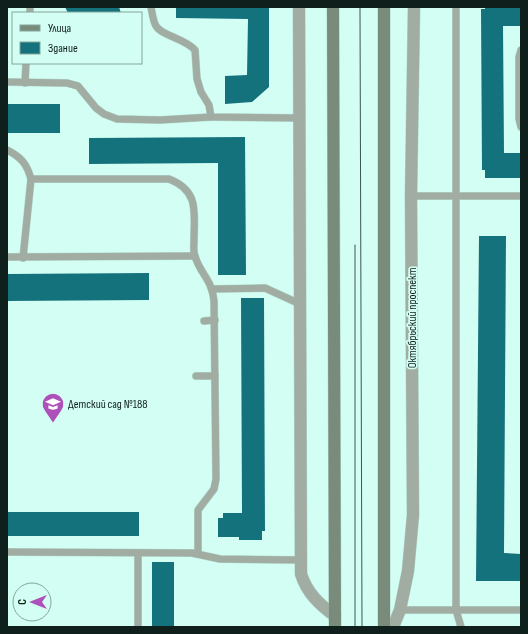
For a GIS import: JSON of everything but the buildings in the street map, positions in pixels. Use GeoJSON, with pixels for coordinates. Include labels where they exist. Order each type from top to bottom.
{"type":"FeatureCollection","features":[{"type":"Feature","properties":{"kind":"main road"},"geometry":{"type":"LineString","coordinates":[[333,7],[335,621]]}},
{"type":"Feature","properties":{"kind":"main road"},"geometry":{"type":"LineString","coordinates":[[384,7],[384,627]]}},
{"type":"Feature","properties":{"kind":"street"},"geometry":{"type":"LineString","coordinates":[[299,7],[298,118],[301,574],[309,591],[335,621]]}},
{"type":"Feature","properties":{"kind":"street","name":"Октябрьский проспект"},"geometry":{"type":"LineString","coordinates":[[393,627],[400,610],[408,571],[414,515],[412,196],[414,7]]}},
{"type":"Feature","properties":{"kind":"lane"},"geometry":{"type":"LineString","coordinates":[[151,7],[155,25],[162,32],[187,42],[195,50],[197,79],[201,92],[209,105],[211,118]]}},
{"type":"Feature","properties":{"kind":"lane"},"geometry":{"type":"LineString","coordinates":[[456,7],[456,610],[462,627]]}},
{"type":"Feature","properties":{"kind":"lane"},"geometry":{"type":"LineString","coordinates":[[521,50],[519,57],[519,119],[521,127]]}},
{"type":"Feature","properties":{"kind":"lane"},"geometry":{"type":"LineString","coordinates":[[25,83],[26,64]]}},
{"type":"Feature","properties":{"kind":"lane"},"geometry":{"type":"LineString","coordinates":[[7,82],[67,83],[78,86],[96,108],[104,114],[117,120],[298,118]]}},
{"type":"Feature","properties":{"kind":"lane"},"geometry":{"type":"LineString","coordinates":[[7,150],[17,155],[22,160],[28,168],[31,179],[23,258]]}},
{"type":"Feature","properties":{"kind":"lane"},"geometry":{"type":"LineString","coordinates":[[31,179],[169,179],[179,182],[186,187],[194,206],[194,256],[213,288],[215,320],[216,484],[209,497],[198,510],[198,554]]}},
{"type":"Feature","properties":{"kind":"lane"},"geometry":{"type":"LineString","coordinates":[[412,196],[521,196]]}},
{"type":"Feature","properties":{"kind":"lane"},"geometry":{"type":"LineString","coordinates":[[7,257],[194,256]]}},
{"type":"Feature","properties":{"kind":"lane"},"geometry":{"type":"LineString","coordinates":[[213,288],[265,288],[300,304]]}},
{"type":"Feature","properties":{"kind":"lane"},"geometry":{"type":"LineString","coordinates":[[204,321],[215,320]]}},
{"type":"Feature","properties":{"kind":"lane"},"geometry":{"type":"LineString","coordinates":[[196,376],[215,376]]}},
{"type":"Feature","properties":{"kind":"lane"},"geometry":{"type":"LineString","coordinates":[[7,552],[198,554],[220,559],[301,560]]}},
{"type":"Feature","properties":{"kind":"lane"},"geometry":{"type":"LineString","coordinates":[[138,553],[138,627]]}},
{"type":"Feature","properties":{"kind":"lane"},"geometry":{"type":"LineString","coordinates":[[400,610],[521,610]]}},
{"type":"Feature","properties":{"kind":"tram line"},"geometry":{"type":"LineString","coordinates":[[360,7],[362,627]]}},
{"type":"Feature","properties":{"kind":"tram line"},"geometry":{"type":"LineString","coordinates":[[355,245],[355,627]]}},
{"type":"Feature","properties":{"kind":"place","name":"Детский сад №188"},"geometry":{"type":"Point","coordinates":[53,424]}}]}
